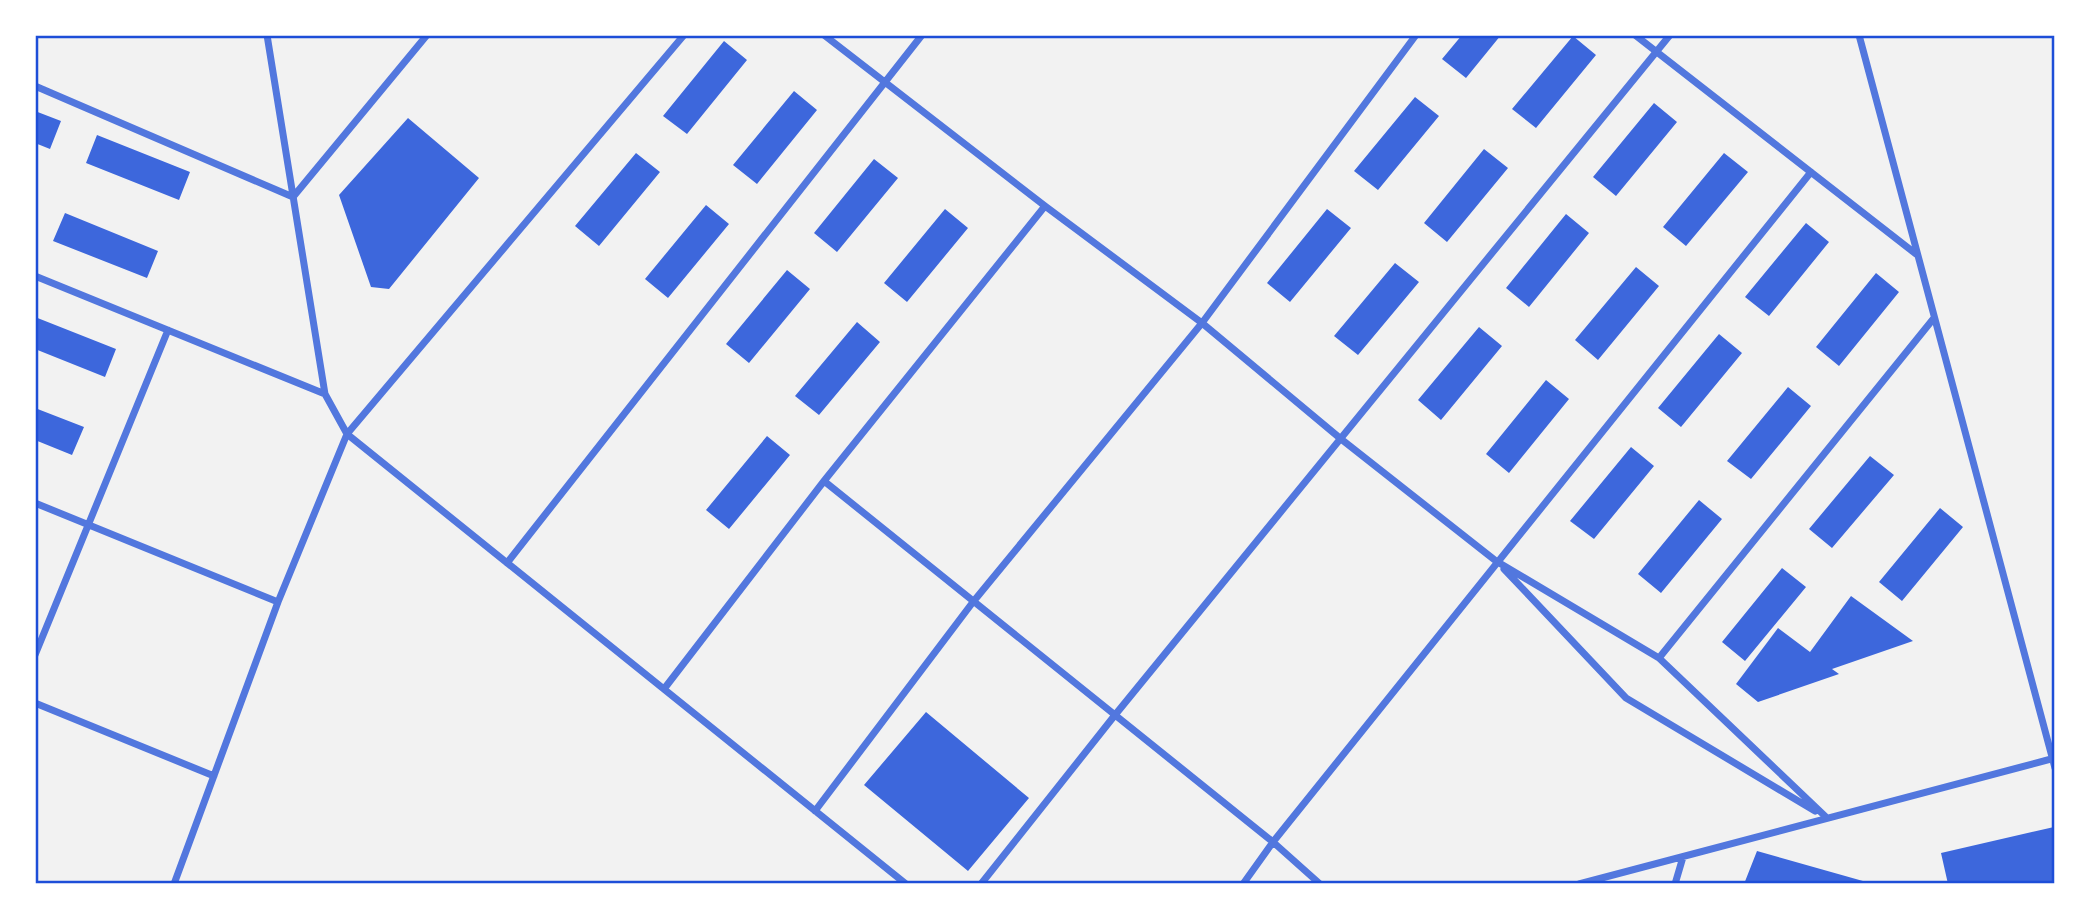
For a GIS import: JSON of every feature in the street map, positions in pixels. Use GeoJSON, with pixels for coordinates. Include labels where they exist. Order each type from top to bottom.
{"type":"FeatureCollection","features":[{"type":"Feature","properties":{"kind":"street"},"geometry":{"type":"LineString","coordinates":[[267,35],[325,394],[347,434],[906,884]]}},
{"type":"Feature","properties":{"kind":"street"},"geometry":{"type":"LineString","coordinates":[[293,197],[427,35]]}},
{"type":"Feature","properties":{"kind":"street"},"geometry":{"type":"LineString","coordinates":[[174,884],[278,602],[347,434],[684,35]]}},
{"type":"Feature","properties":{"kind":"street"},"geometry":{"type":"LineString","coordinates":[[824,35],[1202,323],[1341,439],[1496,561],[1659,658],[1827,818]]}},
{"type":"Feature","properties":{"kind":"street"},"geometry":{"type":"LineString","coordinates":[[508,563],[922,35]]}},
{"type":"Feature","properties":{"kind":"street"},"geometry":{"type":"LineString","coordinates":[[815,811],[972,602],[1202,323],[1416,35]]}},
{"type":"Feature","properties":{"kind":"street"},"geometry":{"type":"LineString","coordinates":[[1635,35],[1917,255]]}},
{"type":"Feature","properties":{"kind":"street"},"geometry":{"type":"LineString","coordinates":[[981,884],[1115,715],[1670,35]]}},
{"type":"Feature","properties":{"kind":"street"},"geometry":{"type":"LineString","coordinates":[[1859,35],[2055,768]]}},
{"type":"Feature","properties":{"kind":"street"},"geometry":{"type":"LineString","coordinates":[[35,86],[293,197]]}},
{"type":"Feature","properties":{"kind":"street"},"geometry":{"type":"LineString","coordinates":[[1243,884],[1273,842],[1496,561],[1811,172]]}},
{"type":"Feature","properties":{"kind":"street"},"geometry":{"type":"LineString","coordinates":[[664,690],[824,481],[1045,206]]}},
{"type":"Feature","properties":{"kind":"street"},"geometry":{"type":"LineString","coordinates":[[35,276],[325,394]]}},
{"type":"Feature","properties":{"kind":"street"},"geometry":{"type":"LineString","coordinates":[[1659,658],[1934,318]]}},
{"type":"Feature","properties":{"kind":"street"},"geometry":{"type":"LineString","coordinates":[[35,655],[168,330]]}},
{"type":"Feature","properties":{"kind":"street"},"geometry":{"type":"LineString","coordinates":[[824,481],[1273,842],[1320,884]]}},
{"type":"Feature","properties":{"kind":"street"},"geometry":{"type":"LineString","coordinates":[[35,503],[278,602]]}},
{"type":"Feature","properties":{"kind":"street"},"geometry":{"type":"LineString","coordinates":[[1496,561],[1626,698],[1827,818]]}},
{"type":"Feature","properties":{"kind":"street"},"geometry":{"type":"LineString","coordinates":[[35,703],[214,776]]}},
{"type":"Feature","properties":{"kind":"street"},"geometry":{"type":"LineString","coordinates":[[1579,884],[2054,758]]}},
{"type":"Feature","properties":{"kind":"street"},"geometry":{"type":"LineString","coordinates":[[1675,884],[1683,857]]}},
{"type":"Feature","properties":{"kind":"building"},"geometry":{"type":"Polygon","coordinates":[[[1462,35],[1501,35],[1466,78],[1442,59],[1462,35]]]}},
{"type":"Feature","properties":{"kind":"building"},"geometry":{"type":"Polygon","coordinates":[[[1573,36],[1596,55],[1536,128],[1512,109],[1573,36]]]}},
{"type":"Feature","properties":{"kind":"building"},"geometry":{"type":"Polygon","coordinates":[[[724,41],[747,60],[687,134],[663,116],[724,41]]]}},
{"type":"Feature","properties":{"kind":"building"},"geometry":{"type":"Polygon","coordinates":[[[794,91],[817,110],[757,184],[733,165],[794,91]]]}},
{"type":"Feature","properties":{"kind":"building"},"geometry":{"type":"Polygon","coordinates":[[[1415,97],[1439,116],[1378,190],[1354,171],[1415,97]]]}},
{"type":"Feature","properties":{"kind":"building"},"geometry":{"type":"Polygon","coordinates":[[[1654,103],[1677,122],[1616,196],[1593,177],[1654,103]]]}},
{"type":"Feature","properties":{"kind":"building"},"geometry":{"type":"Polygon","coordinates":[[[35,111],[61,121],[50,149],[35,143],[35,111]]]}},
{"type":"Feature","properties":{"kind":"building"},"geometry":{"type":"Polygon","coordinates":[[[408,118],[479,178],[389,289],[371,287],[339,195],[408,118]]]}},
{"type":"Feature","properties":{"kind":"building"},"geometry":{"type":"Polygon","coordinates":[[[97,135],[190,172],[179,200],[86,163],[97,135]]]}},
{"type":"Feature","properties":{"kind":"building"},"geometry":{"type":"Polygon","coordinates":[[[1484,149],[1508,168],[1447,242],[1424,223],[1484,149]]]}},
{"type":"Feature","properties":{"kind":"building"},"geometry":{"type":"Polygon","coordinates":[[[636,153],[660,172],[599,246],[575,226],[636,153]]]}},
{"type":"Feature","properties":{"kind":"building"},"geometry":{"type":"Polygon","coordinates":[[[1724,153],[1748,172],[1686,246],[1663,227],[1724,153]]]}},
{"type":"Feature","properties":{"kind":"building"},"geometry":{"type":"Polygon","coordinates":[[[874,159],[898,178],[837,252],[814,233],[874,159]]]}},
{"type":"Feature","properties":{"kind":"building"},"geometry":{"type":"Polygon","coordinates":[[[706,205],[729,224],[668,298],[645,279],[706,205]]]}},
{"type":"Feature","properties":{"kind":"building"},"geometry":{"type":"Polygon","coordinates":[[[945,209],[968,228],[907,302],[884,283],[945,209]]]}},
{"type":"Feature","properties":{"kind":"building"},"geometry":{"type":"Polygon","coordinates":[[[1327,209],[1351,228],[1290,302],[1267,283],[1327,209]]]}},
{"type":"Feature","properties":{"kind":"building"},"geometry":{"type":"Polygon","coordinates":[[[65,213],[158,251],[147,278],[53,241],[65,213]]]}},
{"type":"Feature","properties":{"kind":"building"},"geometry":{"type":"Polygon","coordinates":[[[1566,214],[1589,233],[1529,307],[1506,288],[1566,214]]]}},
{"type":"Feature","properties":{"kind":"building"},"geometry":{"type":"Polygon","coordinates":[[[1806,223],[1829,242],[1769,316],[1745,297],[1806,223]]]}},
{"type":"Feature","properties":{"kind":"building"},"geometry":{"type":"Polygon","coordinates":[[[1395,263],[1419,282],[1358,355],[1334,336],[1395,263]]]}},
{"type":"Feature","properties":{"kind":"building"},"geometry":{"type":"Polygon","coordinates":[[[1636,267],[1659,286],[1598,360],[1575,340],[1636,267]]]}},
{"type":"Feature","properties":{"kind":"building"},"geometry":{"type":"Polygon","coordinates":[[[787,270],[810,289],[749,363],[726,344],[787,270]]]}},
{"type":"Feature","properties":{"kind":"building"},"geometry":{"type":"Polygon","coordinates":[[[1876,273],[1899,292],[1839,366],[1816,347],[1876,273]]]}},
{"type":"Feature","properties":{"kind":"building"},"geometry":{"type":"Polygon","coordinates":[[[35,317],[116,349],[105,377],[35,349],[35,317]]]}},
{"type":"Feature","properties":{"kind":"building"},"geometry":{"type":"Polygon","coordinates":[[[857,322],[880,342],[819,415],[795,396],[857,322]]]}},
{"type":"Feature","properties":{"kind":"building"},"geometry":{"type":"Polygon","coordinates":[[[1479,327],[1502,346],[1441,420],[1418,400],[1479,327]]]}},
{"type":"Feature","properties":{"kind":"building"},"geometry":{"type":"Polygon","coordinates":[[[1719,334],[1742,353],[1681,427],[1658,408],[1719,334]]]}},
{"type":"Feature","properties":{"kind":"building"},"geometry":{"type":"Polygon","coordinates":[[[1546,380],[1569,399],[1509,473],[1486,454],[1546,380]]]}},
{"type":"Feature","properties":{"kind":"building"},"geometry":{"type":"Polygon","coordinates":[[[1788,387],[1811,406],[1751,479],[1727,461],[1788,387]]]}},
{"type":"Feature","properties":{"kind":"building"},"geometry":{"type":"Polygon","coordinates":[[[35,408],[84,427],[72,455],[35,440],[35,408]]]}},
{"type":"Feature","properties":{"kind":"building"},"geometry":{"type":"Polygon","coordinates":[[[767,436],[790,455],[729,529],[706,510],[767,436]]]}},
{"type":"Feature","properties":{"kind":"building"},"geometry":{"type":"Polygon","coordinates":[[[1631,447],[1654,466],[1594,539],[1570,521],[1631,447]]]}},
{"type":"Feature","properties":{"kind":"building"},"geometry":{"type":"Polygon","coordinates":[[[1870,456],[1894,475],[1832,548],[1809,529],[1870,456]]]}},
{"type":"Feature","properties":{"kind":"building"},"geometry":{"type":"Polygon","coordinates":[[[1699,500],[1722,519],[1661,593],[1638,574],[1699,500]]]}},
{"type":"Feature","properties":{"kind":"building"},"geometry":{"type":"Polygon","coordinates":[[[1940,508],[1963,527],[1902,601],[1879,582],[1940,508]]]}},
{"type":"Feature","properties":{"kind":"building"},"geometry":{"type":"Polygon","coordinates":[[[1782,568],[1806,587],[1745,661],[1722,642],[1782,568]]]}},
{"type":"Feature","properties":{"kind":"building"},"geometry":{"type":"Polygon","coordinates":[[[1851,596],[1913,641],[1832,669],[1839,674],[1758,702],[1736,684],[1778,628],[1810,652],[1851,596]]]}},
{"type":"Feature","properties":{"kind":"building"},"geometry":{"type":"Polygon","coordinates":[[[926,712],[1029,798],[968,871],[864,785],[926,712]]]}},
{"type":"Feature","properties":{"kind":"building"},"geometry":{"type":"Polygon","coordinates":[[[2054,827],[2055,884],[1948,884],[1941,853],[2054,827]]]}},
{"type":"Feature","properties":{"kind":"building"},"geometry":{"type":"Polygon","coordinates":[[[1757,851],[1870,883],[1870,884],[1744,884],[1757,851]]]}}]}
